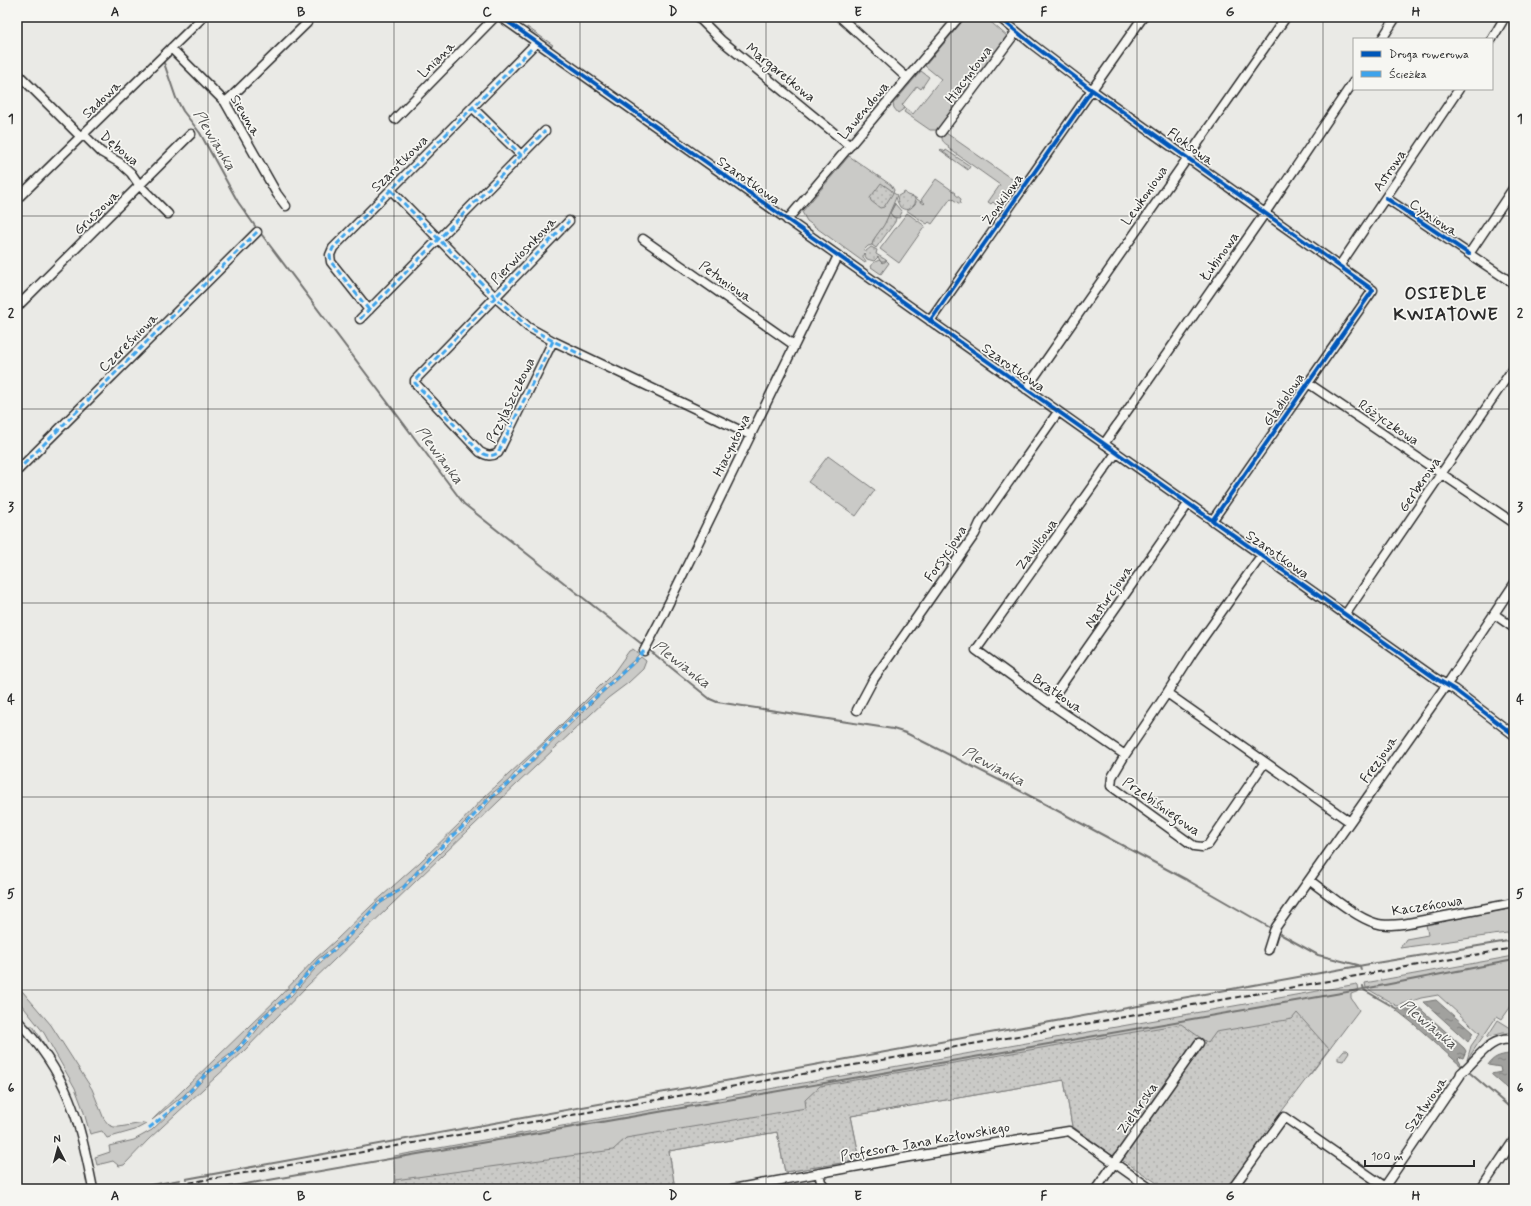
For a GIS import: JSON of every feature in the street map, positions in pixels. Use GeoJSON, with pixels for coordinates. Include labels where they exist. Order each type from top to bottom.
{"type":"FeatureCollection","features":[{"type":"Feature","properties":{"kind":"street","name":"Sadowa"},"geometry":{"type":"LineString","coordinates":[[17,199],[203,17]]}},
{"type":"Feature","properties":{"kind":"street","name":"Lniana"},"geometry":{"type":"LineString","coordinates":[[395,118],[495,17]]}},
{"type":"Feature","properties":{"kind":"street","name":"Szarotkowa"},"geometry":{"type":"LineString","coordinates":[[501,17],[1261,556],[1499,722],[1514,735]]}},
{"type":"Feature","properties":{"kind":"street","name":"Margaretkowa"},"geometry":{"type":"LineString","coordinates":[[698,17],[721,40],[850,146]]}},
{"type":"Feature","properties":{"kind":"street"},"geometry":{"type":"LineString","coordinates":[[840,17],[907,78]]}},
{"type":"Feature","properties":{"kind":"street","name":"Lawendowa"},"geometry":{"type":"LineString","coordinates":[[787,220],[959,17]]}},
{"type":"Feature","properties":{"kind":"street","name":"Floksowa"},"geometry":{"type":"LineString","coordinates":[[999,17],[1016,32],[1092,90],[1340,265],[1372,290]]}},
{"type":"Feature","properties":{"kind":"street","name":"Żonkilowa"},"geometry":{"type":"LineString","coordinates":[[930,321],[1143,17]]}},
{"type":"Feature","properties":{"kind":"street","name":"Lewkoniowa"},"geometry":{"type":"LineString","coordinates":[[1026,389],[1187,156],[1286,17]]}},
{"type":"Feature","properties":{"kind":"street"},"geometry":{"type":"LineString","coordinates":[[1383,38],[1396,17]]}},
{"type":"Feature","properties":{"kind":"street"},"geometry":{"type":"LineString","coordinates":[[1493,38],[1505,17]]}},
{"type":"Feature","properties":{"kind":"street"},"geometry":{"type":"LineString","coordinates":[[224,102],[231,97],[307,23]]}},
{"type":"Feature","properties":{"kind":"street","name":"Hiacyntowa"},"geometry":{"type":"LineString","coordinates":[[941,132],[1016,32]]}},
{"type":"Feature","properties":{"kind":"street","name":"Szarotkowa"},"geometry":{"type":"LineString","coordinates":[[369,310],[331,262],[330,255],[333,248],[537,42]]}},
{"type":"Feature","properties":{"kind":"street","name":"Siewna"},"geometry":{"type":"LineString","coordinates":[[171,48],[224,102],[277,194],[286,206]]}},
{"type":"Feature","properties":{"kind":"street","name":"Dębowa"},"geometry":{"type":"LineString","coordinates":[[17,73],[78,134],[86,137],[101,152],[126,168],[140,186],[168,214]]}},
{"type":"Feature","properties":{"kind":"street","name":"Łubinowa"},"geometry":{"type":"LineString","coordinates":[[1104,444],[1265,213],[1353,82]]}},
{"type":"Feature","properties":{"kind":"street","name":"Astrowa"},"geometry":{"type":"LineString","coordinates":[[1340,265],[1458,90]]}},
{"type":"Feature","properties":{"kind":"street"},"geometry":{"type":"LineString","coordinates":[[473,108],[521,155]]}},
{"type":"Feature","properties":{"kind":"street"},"geometry":{"type":"LineString","coordinates":[[360,319],[545,131]]}},
{"type":"Feature","properties":{"kind":"street","name":"Gruszowa"},"geometry":{"type":"LineString","coordinates":[[17,308],[191,134]]}},
{"type":"Feature","properties":{"kind":"street"},"geometry":{"type":"LineString","coordinates":[[1469,254],[1514,187]]}},
{"type":"Feature","properties":{"kind":"street"},"geometry":{"type":"LineString","coordinates":[[391,190],[495,296],[528,327],[553,341],[750,435]]}},
{"type":"Feature","properties":{"kind":"street","name":"Cyniowa"},"geometry":{"type":"LineString","coordinates":[[1386,198],[1514,284]]}},
{"type":"Feature","properties":{"kind":"street","name":"Pierwiosnkowa"},"geometry":{"type":"LineString","coordinates":[[495,296],[569,221]]}},
{"type":"Feature","properties":{"kind":"street","name":"Czereśniowa"},"geometry":{"type":"LineString","coordinates":[[17,471],[257,232]]}},
{"type":"Feature","properties":{"kind":"street","name":"Petuniowa"},"geometry":{"type":"LineString","coordinates":[[643,239],[794,345]]}},
{"type":"Feature","properties":{"kind":"street","name":"Hiacyntowa"},"geometry":{"type":"LineString","coordinates":[[646,648],[838,256]]}},
{"type":"Feature","properties":{"kind":"street","name":"Gladiolowa"},"geometry":{"type":"LineString","coordinates":[[1212,520],[1372,290]]}},
{"type":"Feature","properties":{"kind":"street","name":"Przylaszczkowa"},"geometry":{"type":"LineString","coordinates":[[495,296],[415,381],[416,385],[484,454],[492,456],[498,454],[553,341]]}},
{"type":"Feature","properties":{"kind":"street","name":"Gerberowa"},"geometry":{"type":"LineString","coordinates":[[1346,615],[1514,367]]}},
{"type":"Feature","properties":{"kind":"street","name":"Różyczkowa"},"geometry":{"type":"LineString","coordinates":[[1308,383],[1514,523]]}},
{"type":"Feature","properties":{"kind":"street","name":"Forsycjowa"},"geometry":{"type":"LineString","coordinates":[[857,710],[873,680],[1058,412]]}},
{"type":"Feature","properties":{"kind":"street","name":"Zawilcowa"},"geometry":{"type":"LineString","coordinates":[[976,650],[1116,453]]}},
{"type":"Feature","properties":{"kind":"street","name":"Nasturcjowa"},"geometry":{"type":"LineString","coordinates":[[1049,703],[1188,504]]}},
{"type":"Feature","properties":{"kind":"street","name":"Przebiśniegowa"},"geometry":{"type":"LineString","coordinates":[[1261,556],[1193,652],[1125,755],[1112,776],[1111,786],[1194,846],[1199,847],[1208,845],[1265,762]]}},
{"type":"Feature","properties":{"kind":"street","name":"Frezjowa"},"geometry":{"type":"LineString","coordinates":[[1268,950],[1274,931],[1446,685],[1514,584]]}},
{"type":"Feature","properties":{"kind":"street"},"geometry":{"type":"LineString","coordinates":[[1494,614],[1514,628]]}},
{"type":"Feature","properties":{"kind":"street","name":"Bratkowa"},"geometry":{"type":"LineString","coordinates":[[976,650],[1049,703],[1125,755]]}},
{"type":"Feature","properties":{"kind":"street"},"geometry":{"type":"LineString","coordinates":[[1167,693],[1350,822]]}},
{"type":"Feature","properties":{"kind":"street","name":"Kaczeńcowa"},"geometry":{"type":"LineString","coordinates":[[1309,880],[1361,916],[1384,925],[1403,924],[1514,903]]}},
{"type":"Feature","properties":{"kind":"street"},"geometry":{"type":"LineString","coordinates":[[17,1020],[46,1054],[68,1094],[80,1131],[92,1185]]}},
{"type":"Feature","properties":{"kind":"street","name":"Szałwiowa"},"geometry":{"type":"LineString","coordinates":[[1383,1187],[1460,1076],[1460,1073],[1468,1067],[1488,1046],[1500,1040],[1514,1040]]}},
{"type":"Feature","properties":{"kind":"street","name":"Zielarska"},"geometry":{"type":"LineString","coordinates":[[1096,1189],[1199,1043]]}},
{"type":"Feature","properties":{"kind":"street"},"geometry":{"type":"LineString","coordinates":[[1232,1189],[1284,1118],[1383,1187]]}},
{"type":"Feature","properties":{"kind":"street","name":"Profesora Jana Kozłowskiego"},"geometry":{"type":"LineString","coordinates":[[732,1189],[909,1157],[1069,1131],[1151,1189]]}},
{"type":"Feature","properties":{"kind":"street"},"geometry":{"type":"LineString","coordinates":[[1481,1189],[1514,1140]]}},
{"type":"Feature","properties":{"kind":"street"},"geometry":{"type":"LineString","coordinates":[[819,1173],[821,1182],[827,1189]]}},
{"type":"Feature","properties":{"kind":"shaded area"},"geometry":{"type":"Polygon","coordinates":[[[966,17],[985,17],[1008,37],[937,130],[930,130],[904,112],[906,109],[913,114],[941,79],[925,66],[966,17]]]}},
{"type":"Feature","properties":{"kind":"shaded area"},"geometry":{"type":"Polygon","coordinates":[[[527,27],[553,45],[550,47],[527,31],[527,27]]]}},
{"type":"Feature","properties":{"kind":"shaded area"},"geometry":{"type":"Polygon","coordinates":[[[921,71],[929,77],[921,89],[917,86],[902,105],[905,108],[898,113],[893,104],[921,71]]]}},
{"type":"Feature","properties":{"kind":"shaded area"},"geometry":{"type":"Polygon","coordinates":[[[946,133],[1019,184],[1017,187],[1012,183],[996,205],[993,202],[991,204],[988,202],[1000,185],[948,148],[949,146],[942,140],[943,134],[944,135],[946,133]]]}},
{"type":"Feature","properties":{"kind":"shaded area"},"geometry":{"type":"Polygon","coordinates":[[[941,149],[945,152],[946,150],[970,166],[968,170],[940,150],[941,149]]]}},
{"type":"Feature","properties":{"kind":"shaded area"},"geometry":{"type":"Polygon","coordinates":[[[849,156],[891,185],[894,190],[893,193],[897,195],[885,224],[874,239],[872,245],[868,246],[864,250],[863,257],[866,261],[865,263],[807,221],[802,212],[849,156]]]}},
{"type":"Feature","properties":{"kind":"shaded area"},"geometry":{"type":"Polygon","coordinates":[[[936,179],[956,193],[955,194],[961,199],[960,204],[951,198],[932,224],[929,222],[927,224],[906,210],[916,202],[914,197],[924,204],[925,203],[921,200],[936,179]]]}},
{"type":"Feature","properties":{"kind":"shaded area"},"geometry":{"type":"Polygon","coordinates":[[[881,183],[893,193],[884,207],[880,208],[871,201],[870,198],[881,183]]]}},
{"type":"Feature","properties":{"kind":"shaded area"},"geometry":{"type":"Polygon","coordinates":[[[905,192],[907,195],[914,197],[916,202],[909,209],[900,207],[897,201],[898,196],[905,192]]]}},
{"type":"Feature","properties":{"kind":"shaded area"},"geometry":{"type":"Polygon","coordinates":[[[895,203],[890,213],[896,218],[895,222],[876,248],[872,245],[873,242],[895,203]]]}},
{"type":"Feature","properties":{"kind":"shaded area"},"geometry":{"type":"Polygon","coordinates":[[[895,204],[902,212],[899,218],[893,217],[890,213],[895,204]]]}},
{"type":"Feature","properties":{"kind":"shaded area"},"geometry":{"type":"Polygon","coordinates":[[[907,213],[925,226],[899,263],[880,249],[907,213]]]}},
{"type":"Feature","properties":{"kind":"shaded area"},"geometry":{"type":"Polygon","coordinates":[[[871,247],[877,250],[876,254],[886,260],[885,262],[881,262],[878,257],[874,261],[867,259],[865,256],[866,251],[871,247]]]}},
{"type":"Feature","properties":{"kind":"shaded area"},"geometry":{"type":"Polygon","coordinates":[[[879,260],[882,263],[886,260],[889,263],[881,274],[871,267],[873,263],[879,260]]]}},
{"type":"Feature","properties":{"kind":"shaded area"},"geometry":{"type":"Polygon","coordinates":[[[828,456],[875,490],[856,516],[808,482],[828,456]]]}},
{"type":"Feature","properties":{"kind":"shaded area"},"geometry":{"type":"Polygon","coordinates":[[[633,649],[639,654],[633,661],[590,699],[520,767],[508,781],[490,795],[430,856],[403,886],[377,903],[344,939],[318,959],[286,997],[263,1015],[240,1044],[229,1055],[206,1072],[184,1095],[152,1120],[280,996],[315,959],[420,862],[485,796],[544,742],[614,672],[629,651],[633,649]]]}},
{"type":"Feature","properties":{"kind":"shaded area"},"geometry":{"type":"Polygon","coordinates":[[[641,657],[646,661],[643,669],[628,683],[608,698],[499,801],[306,987],[244,1051],[149,1139],[124,1165],[119,1166],[113,1161],[97,1165],[95,1157],[110,1152],[109,1146],[134,1140],[152,1130],[190,1094],[210,1072],[228,1060],[239,1050],[267,1017],[292,995],[322,961],[344,943],[380,904],[403,889],[474,820],[493,798],[507,787],[641,657]]]}},
{"type":"Feature","properties":{"kind":"shaded area"},"geometry":{"type":"Polygon","coordinates":[[[1514,908],[1514,932],[1400,948],[1406,939],[1428,935],[1426,924],[1514,908]]]}},
{"type":"Feature","properties":{"kind":"shaded area"},"geometry":{"type":"Polygon","coordinates":[[[1514,956],[1514,1002],[1502,1019],[1497,1016],[1467,1060],[1471,1046],[1480,1033],[1438,995],[1421,998],[1397,1006],[1366,988],[1365,983],[1514,956]]]}},
{"type":"Feature","properties":{"kind":"shaded area"},"geometry":{"type":"Polygon","coordinates":[[[1357,984],[1359,991],[1351,994],[1351,998],[1359,1010],[1310,1075],[1113,1154],[1110,1154],[1072,1126],[1064,1080],[851,1116],[860,1160],[785,1172],[777,1132],[669,1151],[675,1189],[395,1189],[394,1156],[1357,984]]]}},
{"type":"Feature","properties":{"kind":"shaded area"},"geometry":{"type":"Polygon","coordinates":[[[17,985],[51,1025],[92,1089],[104,1119],[109,1125],[119,1127],[144,1123],[146,1124],[135,1130],[107,1138],[102,1131],[90,1134],[75,1088],[44,1033],[17,999],[17,985]]]}},
{"type":"Feature","properties":{"kind":"shaded area"},"geometry":{"type":"Polygon","coordinates":[[[1297,1013],[1329,1049],[1282,1111],[1228,1189],[1162,1189],[1156,1185],[1157,1183],[1127,1163],[1110,1154],[1072,1126],[1064,1080],[851,1116],[860,1160],[785,1172],[777,1132],[669,1151],[675,1189],[395,1189],[395,1180],[613,1150],[626,1138],[806,1108],[805,1100],[820,1086],[1181,1024],[1208,1043],[1216,1032],[1292,1019],[1297,1013]]]}},
{"type":"Feature","properties":{"kind":"shaded area"},"geometry":{"type":"Polygon","coordinates":[[[1498,1020],[1514,1030],[1514,1033],[1502,1033],[1487,1037],[1498,1020]]]}},
{"type":"Feature","properties":{"kind":"shaded area"},"geometry":{"type":"Polygon","coordinates":[[[33,1026],[51,1055],[28,1027],[33,1026]]]}},
{"type":"Feature","properties":{"kind":"shaded area"},"geometry":{"type":"Polygon","coordinates":[[[1344,1050],[1349,1052],[1343,1061],[1338,1060],[1338,1057],[1344,1050]]]}},
{"type":"Feature","properties":{"kind":"water"},"geometry":{"type":"Polygon","coordinates":[[[1436,1000],[1473,1033],[1468,1042],[1424,1002],[1436,1000]]]}},
{"type":"Feature","properties":{"kind":"water"},"geometry":{"type":"Polygon","coordinates":[[[1411,1004],[1415,1004],[1464,1048],[1466,1051],[1463,1058],[1460,1057],[1458,1059],[1462,1066],[1396,1010],[1411,1004]]]}},
{"type":"Feature","properties":{"kind":"water"},"geometry":{"type":"Polygon","coordinates":[[[1509,1054],[1514,1055],[1514,1094],[1491,1074],[1501,1072],[1500,1067],[1488,1065],[1497,1057],[1509,1054]]]}},
{"type":"Feature","properties":{"kind":"waterway","name":"Plewianka"},"geometry":{"type":"LineString","coordinates":[[164,63],[176,98],[183,111],[200,133],[238,202],[255,226]]}},
{"type":"Feature","properties":{"kind":"waterway","name":"Plewianka"},"geometry":{"type":"LineString","coordinates":[[262,235],[464,504],[643,645]]}},
{"type":"Feature","properties":{"kind":"waterway","name":"Plewianka"},"geometry":{"type":"LineString","coordinates":[[648,649],[710,699],[717,702],[893,729],[906,733],[1015,788],[1187,880],[1269,927]]}},
{"type":"Feature","properties":{"kind":"waterway","name":"Plewianka"},"geometry":{"type":"LineString","coordinates":[[1280,934],[1318,955],[1358,965],[1360,966],[1361,970]]}},
{"type":"Feature","properties":{"kind":"waterway"},"geometry":{"type":"LineString","coordinates":[[186,1179],[1364,965],[1514,940]]}},
{"type":"Feature","properties":{"kind":"waterway"},"geometry":{"type":"LineString","coordinates":[[217,1189],[1364,989],[1514,960]]}},
{"type":"Feature","properties":{"kind":"waterway","name":"Plewianka"},"geometry":{"type":"LineString","coordinates":[[1363,986],[1364,990],[1397,1009]]}},
{"type":"Feature","properties":{"kind":"waterway","name":"Plewianka"},"geometry":{"type":"LineString","coordinates":[[1470,1073],[1514,1111]]}},
{"type":"Feature","properties":{"kind":"waterway"},"geometry":{"type":"LineString","coordinates":[[129,1189],[180,1180]]}},
{"type":"Feature","properties":{"kind":"railway"},"geometry":{"type":"LineString","coordinates":[[154,1189],[1514,948]]}},
{"type":"Feature","properties":{"kind":"marked path"},"geometry":{"type":"LineString","coordinates":[[369,310],[331,262],[330,255],[333,248],[531,49]]}},
{"type":"Feature","properties":{"kind":"marked path"},"geometry":{"type":"LineString","coordinates":[[473,108],[521,155]]}},
{"type":"Feature","properties":{"kind":"marked path"},"geometry":{"type":"LineString","coordinates":[[360,319],[545,131]]}},
{"type":"Feature","properties":{"kind":"marked path"},"geometry":{"type":"LineString","coordinates":[[391,190],[495,297],[528,327],[582,355]]}},
{"type":"Feature","properties":{"kind":"marked path"},"geometry":{"type":"LineString","coordinates":[[553,341],[498,453],[493,455],[487,455],[480,452],[415,383],[415,380],[569,221]]}},
{"type":"Feature","properties":{"kind":"marked path"},"geometry":{"type":"LineString","coordinates":[[17,471],[257,232]]}},
{"type":"Feature","properties":{"kind":"marked path"},"geometry":{"type":"LineString","coordinates":[[149,1128],[175,1107],[208,1072],[225,1061],[240,1047],[264,1017],[286,998],[318,962],[342,943],[379,903],[403,888],[432,856],[468,822],[489,799],[510,782],[575,716],[644,651]]}},
{"type":"Feature","properties":{"kind":"cycle path"},"geometry":{"type":"LineString","coordinates":[[501,17],[1435,678],[1455,690],[1514,735]]}},
{"type":"Feature","properties":{"kind":"cycle path"},"geometry":{"type":"LineString","coordinates":[[999,17],[1092,90],[1373,290],[1212,521]]}},
{"type":"Feature","properties":{"kind":"cycle path"},"geometry":{"type":"LineString","coordinates":[[930,321],[1092,90]]}},
{"type":"Feature","properties":{"kind":"cycle path"},"geometry":{"type":"LineString","coordinates":[[1386,198],[1469,254]]}},
{"type":"Feature","properties":{"kind":"district","name":"OSIEDLE KWIATOWE"},"geometry":{"type":"Point","coordinates":[1446,303]}}]}
